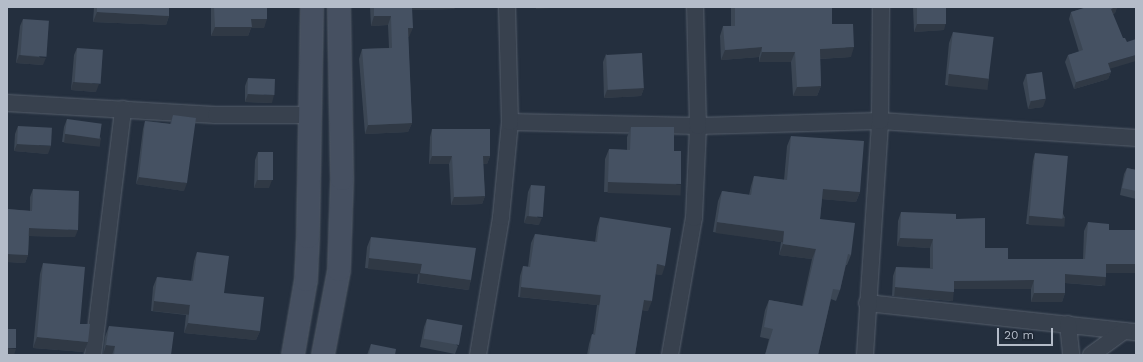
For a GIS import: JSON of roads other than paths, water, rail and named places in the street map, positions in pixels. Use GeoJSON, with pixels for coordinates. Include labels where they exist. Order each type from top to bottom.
{"type":"FeatureCollection","features":[{"type":"Feature","properties":{"kind":"street"},"geometry":{"type":"LineString","coordinates":[[293,355],[306,280],[312,7]]}},
{"type":"Feature","properties":{"kind":"street"},"geometry":{"type":"LineString","coordinates":[[323,355],[339,270],[342,179],[339,7]]}},
{"type":"Feature","properties":{"kind":"street"},"geometry":{"type":"LineString","coordinates":[[478,355],[501,217],[510,122],[507,7]]}},
{"type":"Feature","properties":{"kind":"street"},"geometry":{"type":"LineString","coordinates":[[670,355],[694,218],[698,126],[695,7]]}},
{"type":"Feature","properties":{"kind":"street"},"geometry":{"type":"LineString","coordinates":[[865,355],[867,303],[880,121],[881,7]]}},
{"type":"Feature","properties":{"kind":"street"},"geometry":{"type":"LineString","coordinates":[[7,103],[216,115],[310,115]]}},
{"type":"Feature","properties":{"kind":"street"},"geometry":{"type":"LineString","coordinates":[[93,355],[123,109]]}},
{"type":"Feature","properties":{"kind":"street"},"geometry":{"type":"LineString","coordinates":[[510,122],[698,126],[880,121],[1136,138]]}},
{"type":"Feature","properties":{"kind":"street"},"geometry":{"type":"LineString","coordinates":[[867,303],[1130,332]]}},
{"type":"Feature","properties":{"kind":"street"},"geometry":{"type":"LineString","coordinates":[[1068,324],[1071,355]]}},
{"type":"Feature","properties":{"kind":"street"},"geometry":{"type":"LineString","coordinates":[[1091,355],[1130,332]]}}]}
